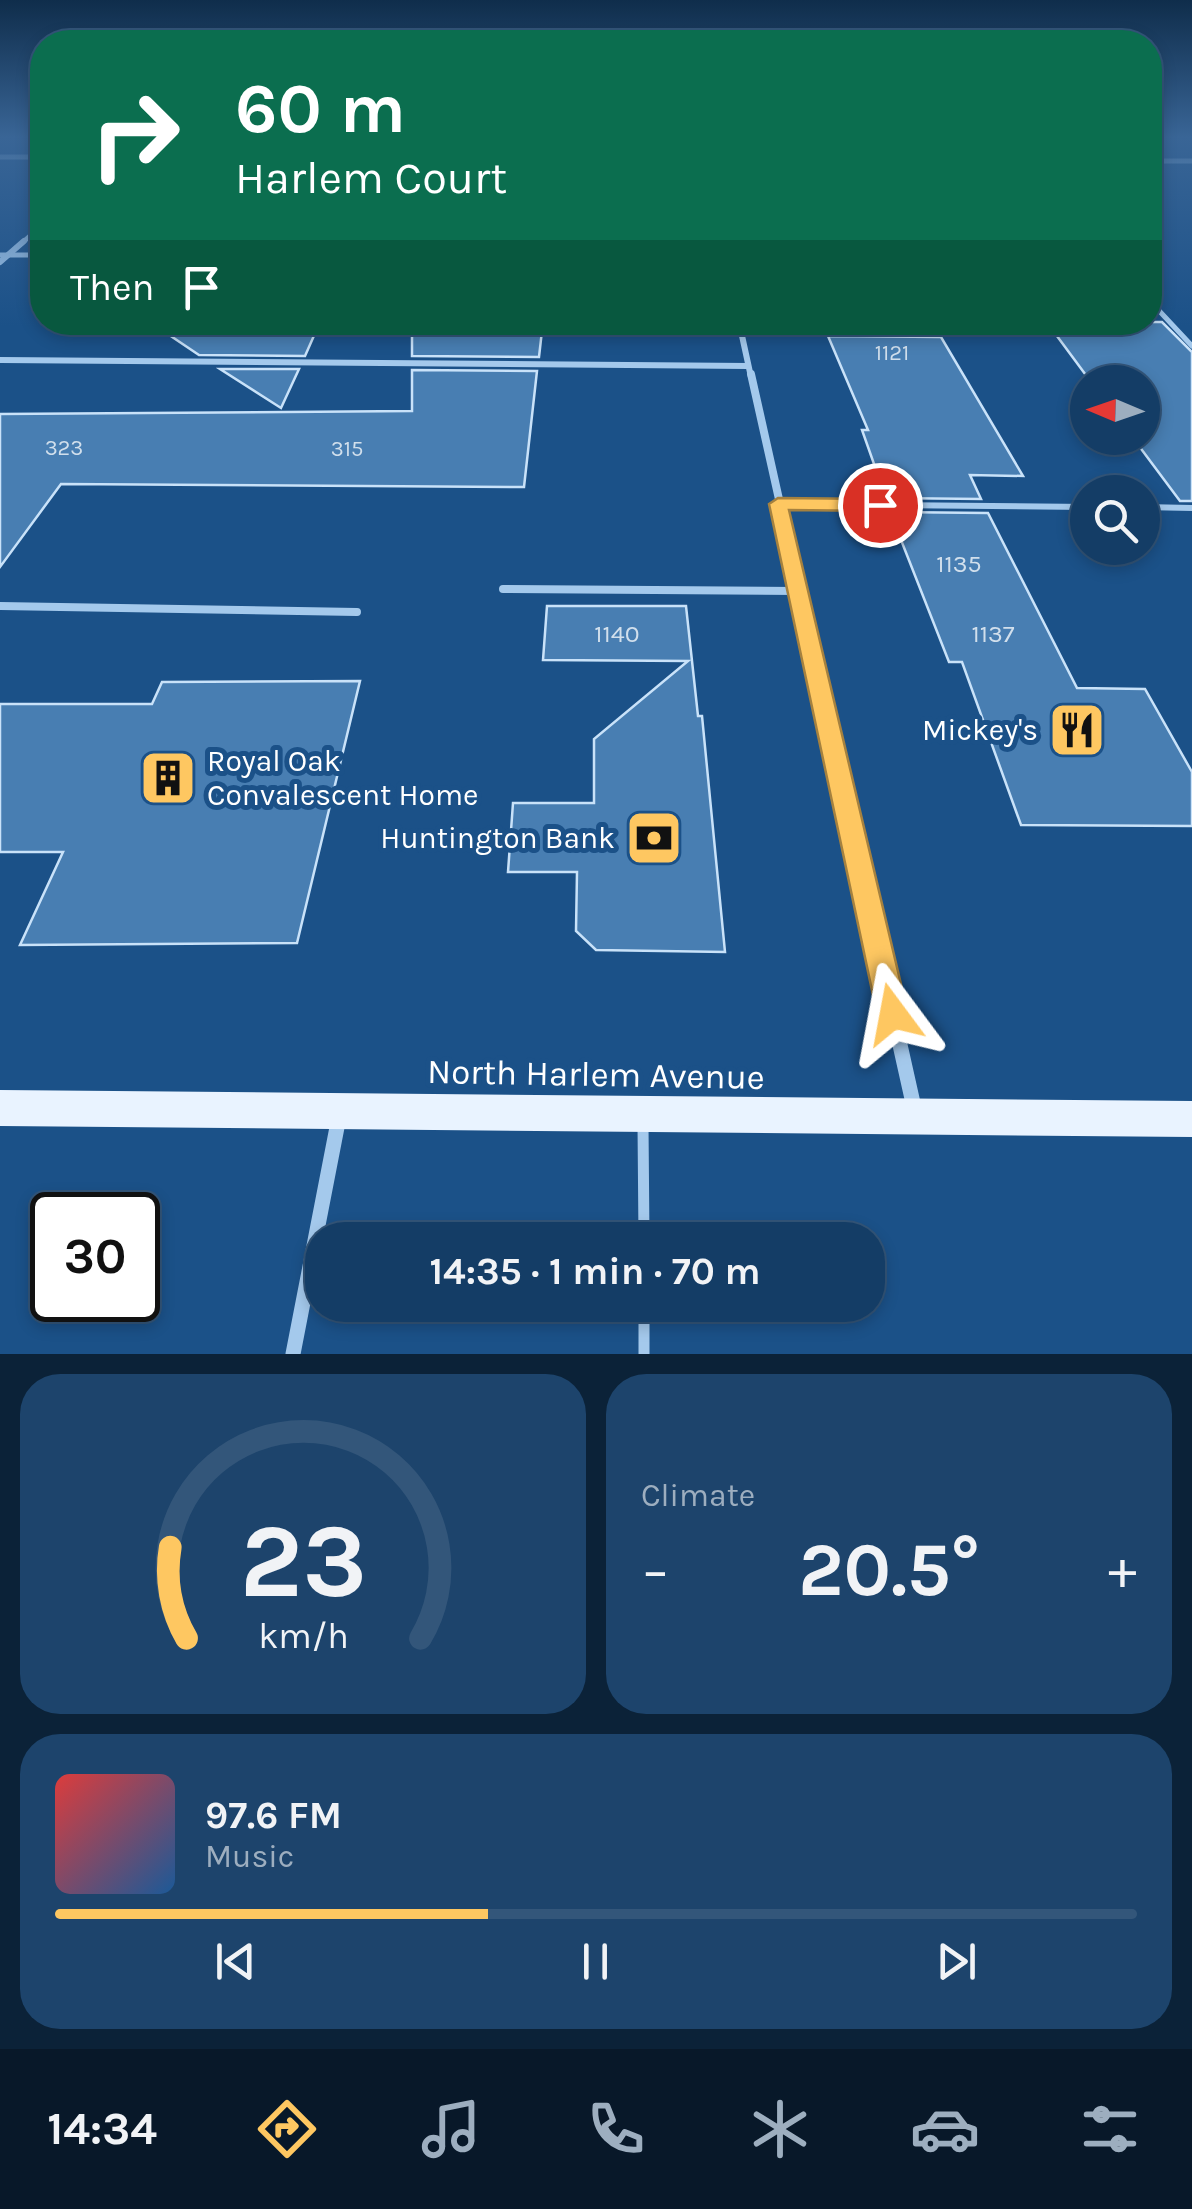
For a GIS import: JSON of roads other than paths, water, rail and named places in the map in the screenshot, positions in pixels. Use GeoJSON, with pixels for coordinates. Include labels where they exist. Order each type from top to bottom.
{"type":"FeatureCollection","features":[{"type":"Feature","properties":{"kind":"main road","name":"North Harlem Avenue"},"geometry":{"type":"LineString","coordinates":[[0,1108],[1192,1119]]}},
{"type":"Feature","properties":{"kind":"street"},"geometry":{"type":"LineString","coordinates":[[3,258],[30,235]]}},
{"type":"Feature","properties":{"kind":"street"},"geometry":{"type":"LineString","coordinates":[[741,335],[916,1116]]}},
{"type":"Feature","properties":{"kind":"street"},"geometry":{"type":"LineString","coordinates":[[0,360],[748,366]]}},
{"type":"Feature","properties":{"kind":"street"},"geometry":{"type":"LineString","coordinates":[[293,1354],[340,1111]]}},
{"type":"Feature","properties":{"kind":"lane"},"geometry":{"type":"LineString","coordinates":[[3,258],[30,257]]}},
{"type":"Feature","properties":{"kind":"lane"},"geometry":{"type":"LineString","coordinates":[[1162,315],[1192,346]]}},
{"type":"Feature","properties":{"kind":"lane"},"geometry":{"type":"LineString","coordinates":[[778,504],[1070,507]]}},
{"type":"Feature","properties":{"kind":"lane"},"geometry":{"type":"LineString","coordinates":[[1160,507],[1192,508]]}},
{"type":"Feature","properties":{"kind":"lane"},"geometry":{"type":"LineString","coordinates":[[502,589],[798,591]]}},
{"type":"Feature","properties":{"kind":"lane"},"geometry":{"type":"LineString","coordinates":[[0,606],[357,612]]}},
{"type":"Feature","properties":{"kind":"lane"},"geometry":{"type":"LineString","coordinates":[[643,1114],[644,1222]]}},
{"type":"Feature","properties":{"kind":"lane"},"geometry":{"type":"LineString","coordinates":[[644,1322],[644,1354]]}},
{"type":"Feature","properties":{"kind":"place","name":"Mickey's"},"geometry":{"type":"Point","coordinates":[1077,730]}},
{"type":"Feature","properties":{"kind":"place","name":"Royal Oak Convalescent Home"},"geometry":{"type":"Point","coordinates":[168,778]}},
{"type":"Feature","properties":{"kind":"place","name":"Huntington Bank"},"geometry":{"type":"Point","coordinates":[654,838]}}]}
